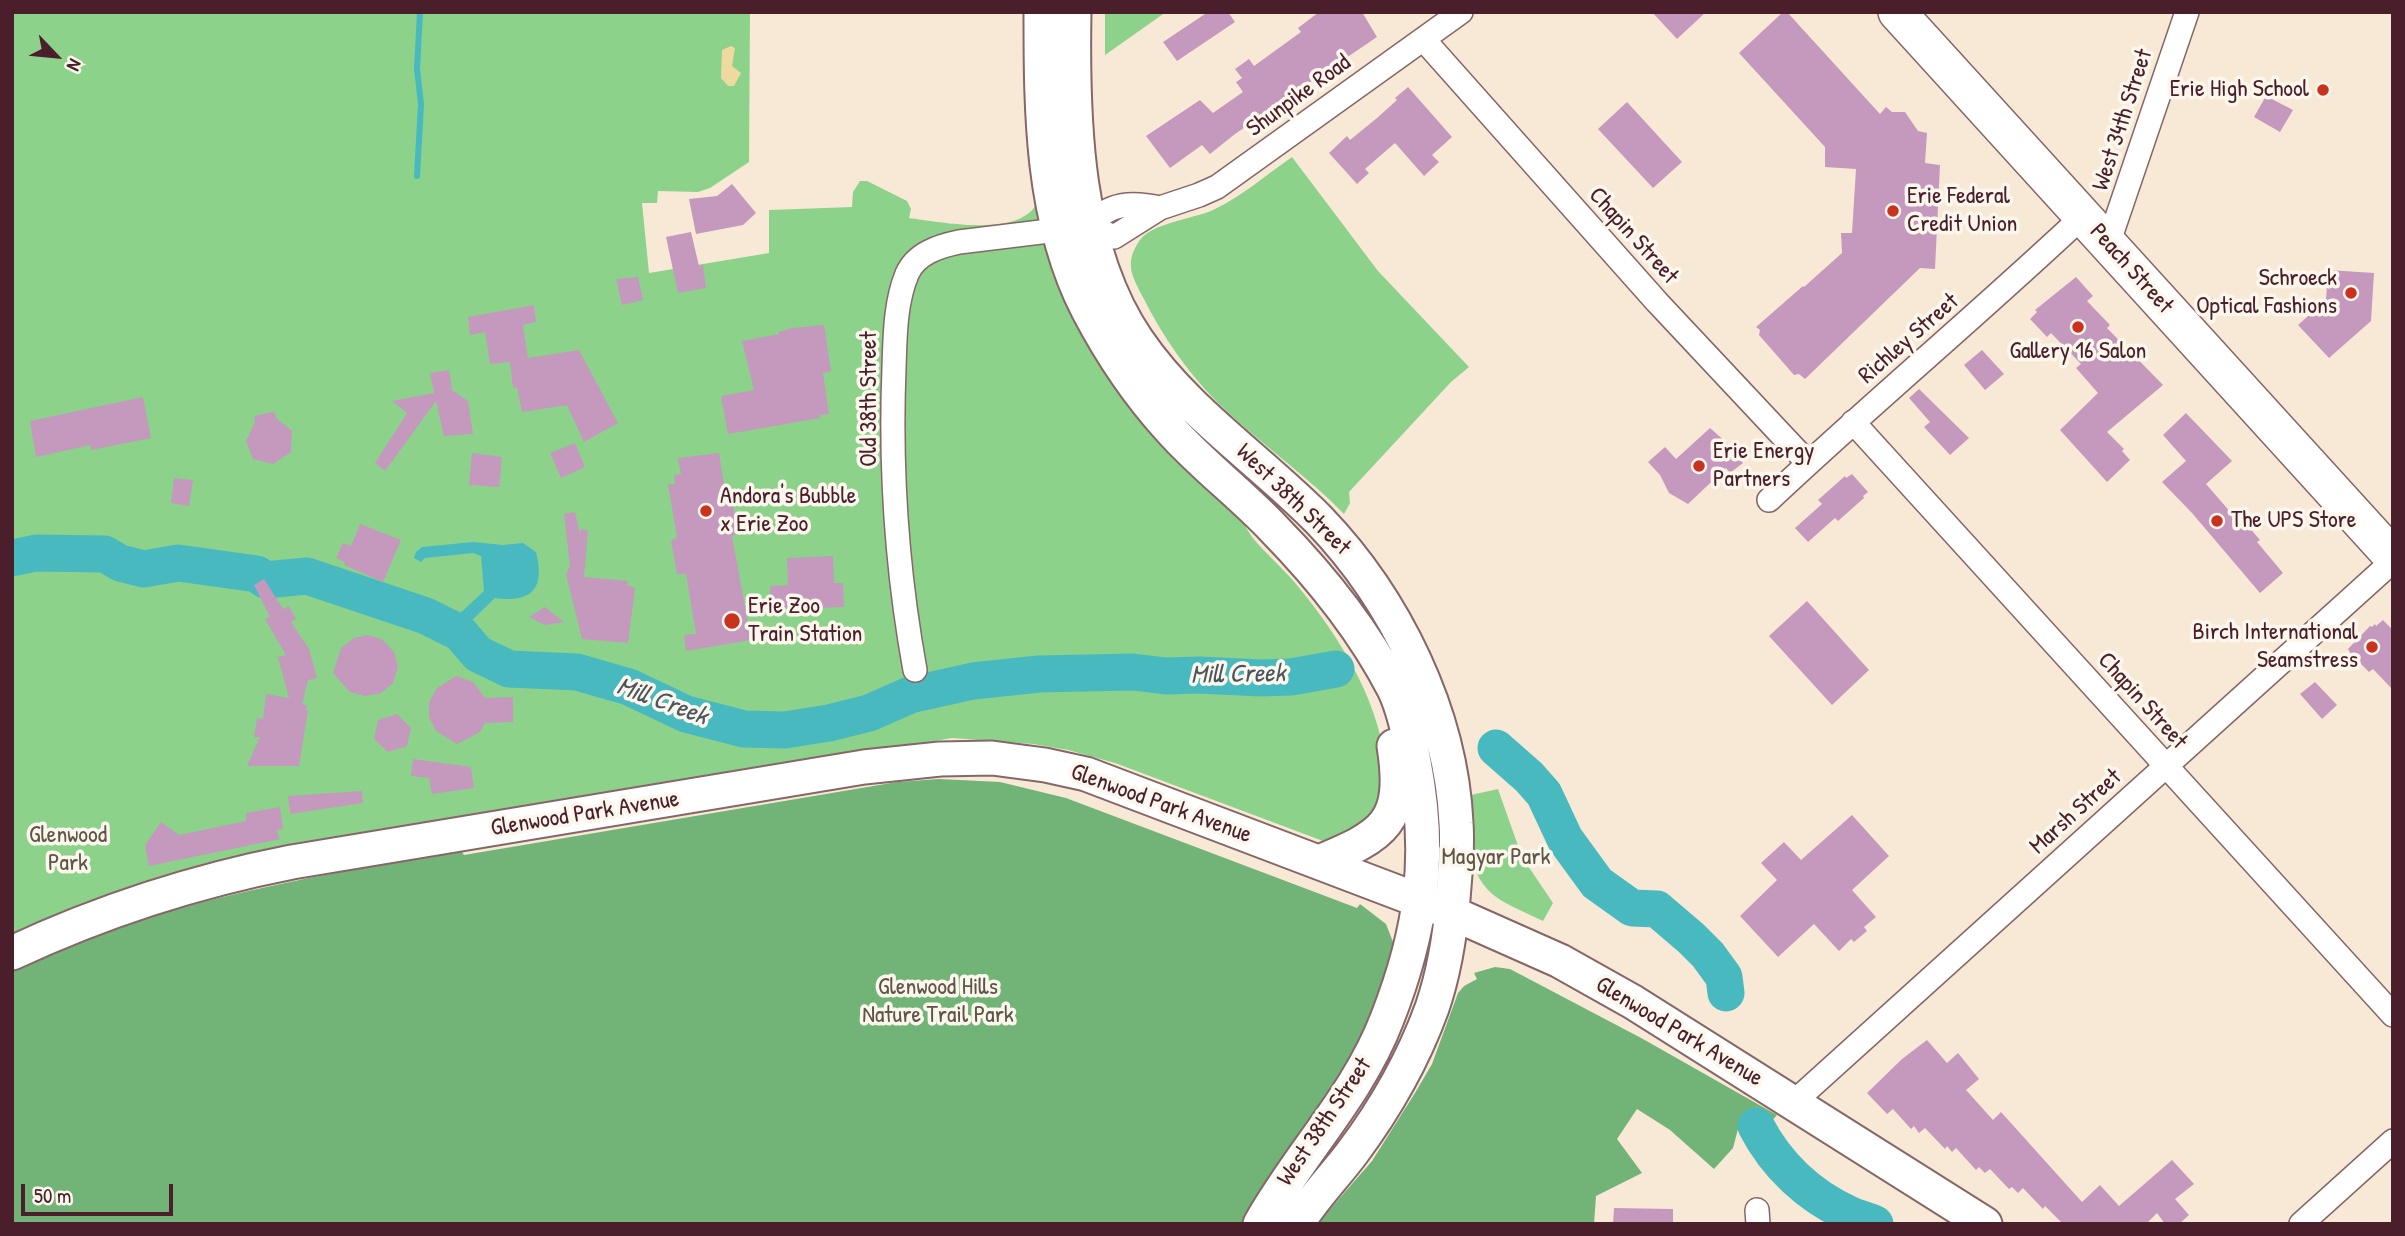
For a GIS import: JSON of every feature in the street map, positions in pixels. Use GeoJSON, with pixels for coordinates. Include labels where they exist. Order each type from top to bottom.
{"type":"FeatureCollection","features":[{"type":"Feature","properties":{"kind":"main road","name":"West 38th Street"},"geometry":{"type":"LineString","coordinates":[[1041,12],[1041,72],[1047,170],[1058,228],[1069,265],[1091,281],[1161,372],[1321,522],[1351,555],[1380,594],[1425,685],[1449,766],[1423,800]]}},
{"type":"Feature","properties":{"kind":"main road","name":"West 38th Street"},"geometry":{"type":"LineString","coordinates":[[1074,12],[1078,153],[1090,226],[1091,281],[1087,308],[1131,383],[1171,431],[1272,526],[1324,582],[1362,636],[1395,692],[1423,800],[1424,861],[1421,901],[1408,957],[1377,1042],[1345,1099],[1292,1172],[1260,1224]]}},
{"type":"Feature","properties":{"kind":"main road","name":"Peach Street"},"geometry":{"type":"LineString","coordinates":[[1897,12],[2393,559]]}},
{"type":"Feature","properties":{"kind":"main road","name":"Glenwood Park Avenue"},"geometry":{"type":"LineString","coordinates":[[12,953],[122,907],[210,880],[280,864],[864,767],[940,759],[992,758],[1045,765],[1086,774],[1517,940],[1633,1002],[1985,1224]]}},
{"type":"Feature","properties":{"kind":"main road","name":"West 38th Street"},"geometry":{"type":"LineString","coordinates":[[1297,1224],[1370,1128],[1412,1055],[1433,1006],[1441,978],[1452,913],[1456,821],[1423,800]]}},
{"type":"Feature","properties":{"kind":"main road"},"geometry":{"type":"LineString","coordinates":[[1319,862],[1360,845],[1390,819],[1423,800]]}},
{"type":"Feature","properties":{"kind":"street","name":"Shunpike Road"},"geometry":{"type":"LineString","coordinates":[[1090,226],[1099,214],[1107,209],[1138,204],[1160,208],[1217,187],[1461,12]]}},
{"type":"Feature","properties":{"kind":"street","name":"West 34th Street"},"geometry":{"type":"LineString","coordinates":[[2108,244],[2186,12]]}},
{"type":"Feature","properties":{"kind":"street","name":"Chapin Street"},"geometry":{"type":"LineString","coordinates":[[1424,40],[1657,302],[1808,463]]}},
{"type":"Feature","properties":{"kind":"street","name":"Richley Street"},"geometry":{"type":"LineString","coordinates":[[1769,500],[2083,216]]}},
{"type":"Feature","properties":{"kind":"street"},"geometry":{"type":"LineString","coordinates":[[1058,228],[1090,226]]}},
{"type":"Feature","properties":{"kind":"street","name":"Old 38th Street"},"geometry":{"type":"LineString","coordinates":[[915,670],[905,611],[898,542],[893,388],[897,311],[907,273],[918,259],[946,245],[1058,228]]}},
{"type":"Feature","properties":{"kind":"street","name":"Chapin Street"},"geometry":{"type":"LineString","coordinates":[[1853,422],[2393,1014]]}},
{"type":"Feature","properties":{"kind":"street","name":"Marsh Street"},"geometry":{"type":"LineString","coordinates":[[1794,1102],[2393,559]]}},
{"type":"Feature","properties":{"kind":"street"},"geometry":{"type":"LineString","coordinates":[[2301,1224],[2393,1141]]}},
{"type":"Feature","properties":{"kind":"green space","name":"Glenwood Park"},"geometry":{"type":"Polygon","coordinates":[[[12,12],[750,12],[749,162],[710,188],[698,192],[658,191],[657,203],[642,203],[649,273],[769,253],[769,210],[852,207],[853,192],[860,181],[867,181],[907,201],[911,209],[909,218],[940,222],[1000,224],[1017,220],[1030,212],[1038,200],[1252,537],[1311,603],[1353,666],[1381,737],[1385,761],[1386,804],[1340,840],[1323,841],[1115,763],[1033,744],[952,738],[866,753],[12,937],[12,12]]]}},
{"type":"Feature","properties":{"kind":"green space"},"geometry":{"type":"Polygon","coordinates":[[[1105,12],[1166,12],[1105,55],[1105,12]]]}},
{"type":"Feature","properties":{"kind":"green space"},"geometry":{"type":"Polygon","coordinates":[[[1292,157],[1378,271],[1469,367],[1451,382],[1349,492],[1350,503],[1344,514],[1207,391],[1163,334],[1137,287],[1132,272],[1132,257],[1146,234],[1163,225],[1223,205],[1292,157]]]}},
{"type":"Feature","properties":{"kind":"green space","name":"Glenwood Hills Nature Trail Park"},"geometry":{"type":"Polygon","coordinates":[[[939,779],[1000,782],[1066,798],[1357,908],[1360,904],[1386,924],[1393,942],[1394,959],[1366,1037],[1249,1224],[12,1224],[12,972],[72,945],[152,916],[284,883],[897,782],[939,779]]]}},
{"type":"Feature","properties":{"kind":"green space","name":"Magyar Park"},"geometry":{"type":"Polygon","coordinates":[[[1498,789],[1522,857],[1553,903],[1543,921],[1499,899],[1488,889],[1474,866],[1470,853],[1466,796],[1498,789]]]}},
{"type":"Feature","properties":{"kind":"green space"},"geometry":{"type":"Polygon","coordinates":[[[1495,967],[1510,969],[1643,1039],[1777,1115],[1769,1124],[1738,1129],[1733,1148],[1714,1169],[1670,1130],[1637,1109],[1617,1139],[1642,1173],[1596,1196],[1594,1224],[1317,1224],[1372,1161],[1415,1093],[1432,1064],[1458,993],[1477,979],[1474,973],[1495,967]]]}},
{"type":"Feature","properties":{"kind":"sand"},"geometry":{"type":"Polygon","coordinates":[[[731,46],[735,48],[732,66],[741,73],[734,86],[728,86],[721,78],[722,50],[731,46]]]}},
{"type":"Feature","properties":{"kind":"water"},"geometry":{"type":"Polygon","coordinates":[[[473,542],[503,545],[523,543],[536,552],[539,575],[537,584],[527,595],[519,598],[495,598],[470,622],[456,617],[484,591],[481,556],[473,553],[425,558],[421,562],[414,558],[422,547],[473,542]]]}},
{"type":"Feature","properties":{"kind":"building"},"geometry":{"type":"Polygon","coordinates":[[[1208,12],[1228,12],[1235,22],[1177,61],[1163,42],[1208,12]]]}},
{"type":"Feature","properties":{"kind":"building"},"geometry":{"type":"Polygon","coordinates":[[[1319,12],[1362,12],[1377,37],[1281,102],[1285,107],[1266,120],[1263,115],[1210,154],[1202,145],[1170,168],[1146,136],[1200,100],[1213,113],[1243,92],[1236,82],[1242,78],[1235,69],[1249,59],[1254,66],[1301,32],[1298,28],[1319,12]]]}},
{"type":"Feature","properties":{"kind":"building"},"geometry":{"type":"Polygon","coordinates":[[[1652,12],[1706,12],[1677,39],[1652,12]]]}},
{"type":"Feature","properties":{"kind":"building"},"geometry":{"type":"Polygon","coordinates":[[[1783,12],[1787,12],[1880,114],[1886,107],[1892,112],[1905,112],[1918,131],[1927,133],[1925,163],[1940,165],[1935,269],[1920,268],[1805,379],[1799,374],[1794,375],[1759,335],[1760,330],[1756,327],[1842,253],[1841,233],[1852,233],[1856,169],[1825,167],[1825,147],[1739,53],[1783,12]]]}},
{"type":"Feature","properties":{"kind":"building"},"geometry":{"type":"Polygon","coordinates":[[[1408,87],[1452,137],[1432,155],[1439,162],[1424,176],[1395,143],[1365,169],[1369,173],[1357,184],[1329,153],[1347,136],[1350,140],[1377,118],[1408,87]]]}},
{"type":"Feature","properties":{"kind":"building"},"geometry":{"type":"Polygon","coordinates":[[[2266,96],[2293,110],[2280,132],[2254,117],[2266,96]]]}},
{"type":"Feature","properties":{"kind":"building"},"geometry":{"type":"Polygon","coordinates":[[[1627,102],[1682,162],[1653,188],[1598,129],[1627,102]]]}},
{"type":"Feature","properties":{"kind":"building"},"geometry":{"type":"Polygon","coordinates":[[[732,184],[756,213],[743,225],[696,234],[689,199],[717,196],[732,184]]]}},
{"type":"Feature","properties":{"kind":"building"},"geometry":{"type":"Polygon","coordinates":[[[691,232],[699,266],[703,265],[706,288],[678,293],[666,237],[691,232]]]}},
{"type":"Feature","properties":{"kind":"building"},"geometry":{"type":"Polygon","coordinates":[[[2328,270],[2374,273],[2371,321],[2329,358],[2298,325],[2326,300],[2328,270]]]}},
{"type":"Feature","properties":{"kind":"building"},"geometry":{"type":"Polygon","coordinates":[[[638,277],[643,300],[622,305],[616,279],[638,277]]]}},
{"type":"Feature","properties":{"kind":"building"},"geometry":{"type":"Polygon","coordinates":[[[2076,277],[2093,296],[2087,301],[2110,325],[2107,328],[2163,385],[2107,432],[2124,449],[2122,451],[2130,460],[2107,482],[2060,430],[2098,393],[2076,368],[2081,364],[2051,333],[2047,337],[2030,319],[2037,312],[2035,310],[2076,277]]]}},
{"type":"Feature","properties":{"kind":"building"},"geometry":{"type":"Polygon","coordinates":[[[534,305],[536,322],[523,325],[528,358],[579,350],[618,423],[584,442],[567,405],[522,412],[517,387],[513,388],[510,362],[490,364],[485,332],[470,335],[468,317],[534,305]]]}},
{"type":"Feature","properties":{"kind":"building"},"geometry":{"type":"Polygon","coordinates":[[[824,325],[831,371],[823,373],[829,414],[820,415],[820,418],[728,434],[721,396],[754,390],[742,341],[779,334],[778,332],[792,328],[824,325]]]}},
{"type":"Feature","properties":{"kind":"building"},"geometry":{"type":"Polygon","coordinates":[[[1982,350],[2004,374],[1985,390],[1964,365],[1982,350]]]}},
{"type":"Feature","properties":{"kind":"building"},"geometry":{"type":"Polygon","coordinates":[[[449,370],[452,390],[468,401],[473,434],[444,436],[436,401],[385,471],[375,463],[407,413],[392,401],[434,393],[430,373],[449,370]]]}},
{"type":"Feature","properties":{"kind":"building"},"geometry":{"type":"Polygon","coordinates":[[[1919,389],[1969,438],[1950,455],[1924,427],[1930,422],[1909,398],[1919,389]]]}},
{"type":"Feature","properties":{"kind":"building"},"geometry":{"type":"Polygon","coordinates":[[[143,397],[151,438],[91,450],[91,445],[36,457],[30,421],[143,397]]]}},
{"type":"Feature","properties":{"kind":"building"},"geometry":{"type":"Polygon","coordinates":[[[272,412],[292,431],[291,452],[273,464],[253,459],[246,441],[255,422],[254,416],[272,412]]]}},
{"type":"Feature","properties":{"kind":"building"},"geometry":{"type":"Polygon","coordinates":[[[2186,413],[2232,461],[2206,484],[2239,522],[2242,519],[2283,573],[2260,593],[2162,482],[2186,461],[2163,435],[2186,413]]]}},
{"type":"Feature","properties":{"kind":"building"},"geometry":{"type":"Polygon","coordinates":[[[1710,428],[1743,463],[1730,473],[1726,468],[1688,504],[1669,493],[1660,475],[1648,462],[1665,447],[1676,459],[1710,428]]]}},
{"type":"Feature","properties":{"kind":"building"},"geometry":{"type":"Polygon","coordinates":[[[575,443],[585,467],[561,478],[550,453],[575,443]]]}},
{"type":"Feature","properties":{"kind":"building"},"geometry":{"type":"Polygon","coordinates":[[[472,453],[502,457],[499,487],[469,485],[472,453]]]}},
{"type":"Feature","properties":{"kind":"building"},"geometry":{"type":"Polygon","coordinates":[[[719,453],[727,505],[733,504],[738,534],[732,536],[751,640],[686,651],[684,635],[696,634],[686,574],[677,574],[671,540],[677,538],[668,484],[675,484],[674,475],[681,474],[678,458],[719,453]]]}},
{"type":"Feature","properties":{"kind":"building"},"geometry":{"type":"Polygon","coordinates":[[[1852,474],[1868,492],[1838,521],[1835,518],[1808,542],[1795,528],[1822,504],[1818,500],[1845,476],[1846,478],[1852,474]]]}},
{"type":"Feature","properties":{"kind":"building"},"geometry":{"type":"Polygon","coordinates":[[[174,478],[193,480],[189,506],[171,503],[174,478]]]}},
{"type":"Feature","properties":{"kind":"building"},"geometry":{"type":"Polygon","coordinates":[[[575,512],[580,534],[581,529],[588,530],[584,577],[628,581],[627,585],[635,588],[628,643],[582,639],[566,574],[570,566],[564,514],[575,512]]]}},
{"type":"Feature","properties":{"kind":"building"},"geometry":{"type":"Polygon","coordinates":[[[360,524],[401,540],[383,582],[344,565],[345,562],[336,558],[343,543],[351,546],[360,524]]]}},
{"type":"Feature","properties":{"kind":"building"},"geometry":{"type":"Polygon","coordinates":[[[833,556],[834,583],[843,583],[844,607],[771,610],[770,586],[788,585],[787,558],[833,556]]]}},
{"type":"Feature","properties":{"kind":"building"},"geometry":{"type":"Polygon","coordinates":[[[264,579],[283,609],[289,606],[296,619],[291,622],[309,649],[317,678],[308,680],[302,704],[307,705],[308,710],[299,766],[247,766],[260,737],[254,737],[257,718],[263,719],[266,694],[289,698],[278,657],[286,655],[265,619],[270,617],[254,585],[264,579]]]}},
{"type":"Feature","properties":{"kind":"building"},"geometry":{"type":"Polygon","coordinates":[[[1807,601],[1869,670],[1832,705],[1769,636],[1807,601]]]}},
{"type":"Feature","properties":{"kind":"building"},"geometry":{"type":"Polygon","coordinates":[[[545,607],[564,622],[545,625],[529,617],[545,607]]]}},
{"type":"Feature","properties":{"kind":"building"},"geometry":{"type":"Polygon","coordinates":[[[2383,620],[2393,630],[2393,690],[2373,669],[2369,672],[2360,663],[2357,665],[2348,649],[2370,626],[2376,626],[2383,620]]]}},
{"type":"Feature","properties":{"kind":"building"},"geometry":{"type":"Polygon","coordinates":[[[367,635],[382,639],[394,652],[398,667],[393,683],[381,693],[365,696],[350,692],[333,673],[341,648],[354,638],[367,635]]]}},
{"type":"Feature","properties":{"kind":"building"},"geometry":{"type":"Polygon","coordinates":[[[456,676],[473,682],[485,698],[513,697],[513,722],[485,723],[480,732],[457,744],[436,731],[429,717],[429,702],[437,688],[456,676]]]}},
{"type":"Feature","properties":{"kind":"building"},"geometry":{"type":"Polygon","coordinates":[[[2315,682],[2337,705],[2322,719],[2300,694],[2315,682]]]}},
{"type":"Feature","properties":{"kind":"building"},"geometry":{"type":"Polygon","coordinates":[[[397,714],[411,728],[407,746],[388,752],[374,739],[378,720],[397,714]]]}},
{"type":"Feature","properties":{"kind":"building"},"geometry":{"type":"Polygon","coordinates":[[[413,759],[471,767],[474,788],[432,794],[429,778],[411,776],[413,759]]]}},
{"type":"Feature","properties":{"kind":"building"},"geometry":{"type":"Polygon","coordinates":[[[362,791],[363,803],[290,814],[288,796],[362,791]]]}},
{"type":"Feature","properties":{"kind":"building"},"geometry":{"type":"Polygon","coordinates":[[[280,807],[283,829],[276,830],[280,839],[149,866],[145,845],[161,822],[179,835],[246,821],[246,813],[280,807]]]}},
{"type":"Feature","properties":{"kind":"building"},"geometry":{"type":"Polygon","coordinates":[[[1852,815],[1889,856],[1852,890],[1876,917],[1864,927],[1867,931],[1854,942],[1851,939],[1839,951],[1814,924],[1778,957],[1740,916],[1777,880],[1761,863],[1784,842],[1801,860],[1852,815]]]}},
{"type":"Feature","properties":{"kind":"building"},"geometry":{"type":"Polygon","coordinates":[[[1927,1040],[1947,1063],[1958,1053],[1979,1079],[1966,1090],[1993,1120],[2001,1112],[2082,1202],[2100,1185],[2119,1206],[2172,1160],[2194,1184],[2175,1199],[2189,1215],[2179,1224],[2165,1224],[2157,1213],[2146,1224],[2063,1224],[2045,1206],[2043,1209],[2023,1188],[2018,1193],[2012,1187],[2009,1189],[1990,1169],[1985,1173],[1979,1167],[1976,1170],[1956,1148],[1952,1152],[1947,1146],[1945,1149],[1925,1128],[1919,1133],[1914,1126],[1911,1129],[1893,1109],[1887,1114],[1867,1093],[1902,1059],[1927,1040]]]}},
{"type":"Feature","properties":{"kind":"building"},"geometry":{"type":"Polygon","coordinates":[[[1614,1208],[1673,1209],[1673,1224],[1613,1224],[1614,1208]]]}},
{"type":"Feature","properties":{"kind":"waterway"},"geometry":{"type":"LineString","coordinates":[[417,176],[421,104],[417,69],[420,12]]}},
{"type":"Feature","properties":{"kind":"waterway","name":"Mill Creek"},"geometry":{"type":"LineString","coordinates":[[12,558],[36,553],[105,554],[120,563],[144,569],[178,563],[257,574],[265,580],[307,576],[426,616],[460,633],[478,654],[509,669],[577,672],[629,687],[686,714],[744,729],[785,730],[829,723],[869,713],[910,695],[973,681],[1039,674],[1133,672],[1166,676],[1261,678],[1291,677],[1336,669]]}},
{"type":"Feature","properties":{"kind":"waterway","name":"Mill Creek"},"geometry":{"type":"LineString","coordinates":[[1496,748],[1544,794],[1565,839],[1597,883],[1632,908],[1657,909],[1708,955],[1724,977],[1726,993]]}},
{"type":"Feature","properties":{"kind":"waterway","name":"Mill Creek"},"geometry":{"type":"LineString","coordinates":[[1756,1126],[1773,1154],[1807,1189],[1834,1207],[1875,1224]]}},
{"type":"Feature","properties":{"kind":"place","name":"Erie High School"},"geometry":{"type":"Point","coordinates":[2323,90]}},
{"type":"Feature","properties":{"kind":"place","name":"Erie Federal Credit Union"},"geometry":{"type":"Point","coordinates":[1893,211]}},
{"type":"Feature","properties":{"kind":"place","name":"Schroeck Optical Fashions"},"geometry":{"type":"Point","coordinates":[2351,293]}},
{"type":"Feature","properties":{"kind":"place","name":"Gallery 16 Salon"},"geometry":{"type":"Point","coordinates":[2078,327]}},
{"type":"Feature","properties":{"kind":"place","name":"Erie Energy Partners"},"geometry":{"type":"Point","coordinates":[1699,466]}},
{"type":"Feature","properties":{"kind":"place","name":"Andora's Bubble x Erie Zoo"},"geometry":{"type":"Point","coordinates":[706,511]}},
{"type":"Feature","properties":{"kind":"place","name":"The UPS Store"},"geometry":{"type":"Point","coordinates":[2217,521]}},
{"type":"Feature","properties":{"kind":"place","name":"Erie Zoo Train Station"},"geometry":{"type":"Point","coordinates":[732,621]}},
{"type":"Feature","properties":{"kind":"place","name":"Birch International Seamstress"},"geometry":{"type":"Point","coordinates":[2372,647]}}]}
